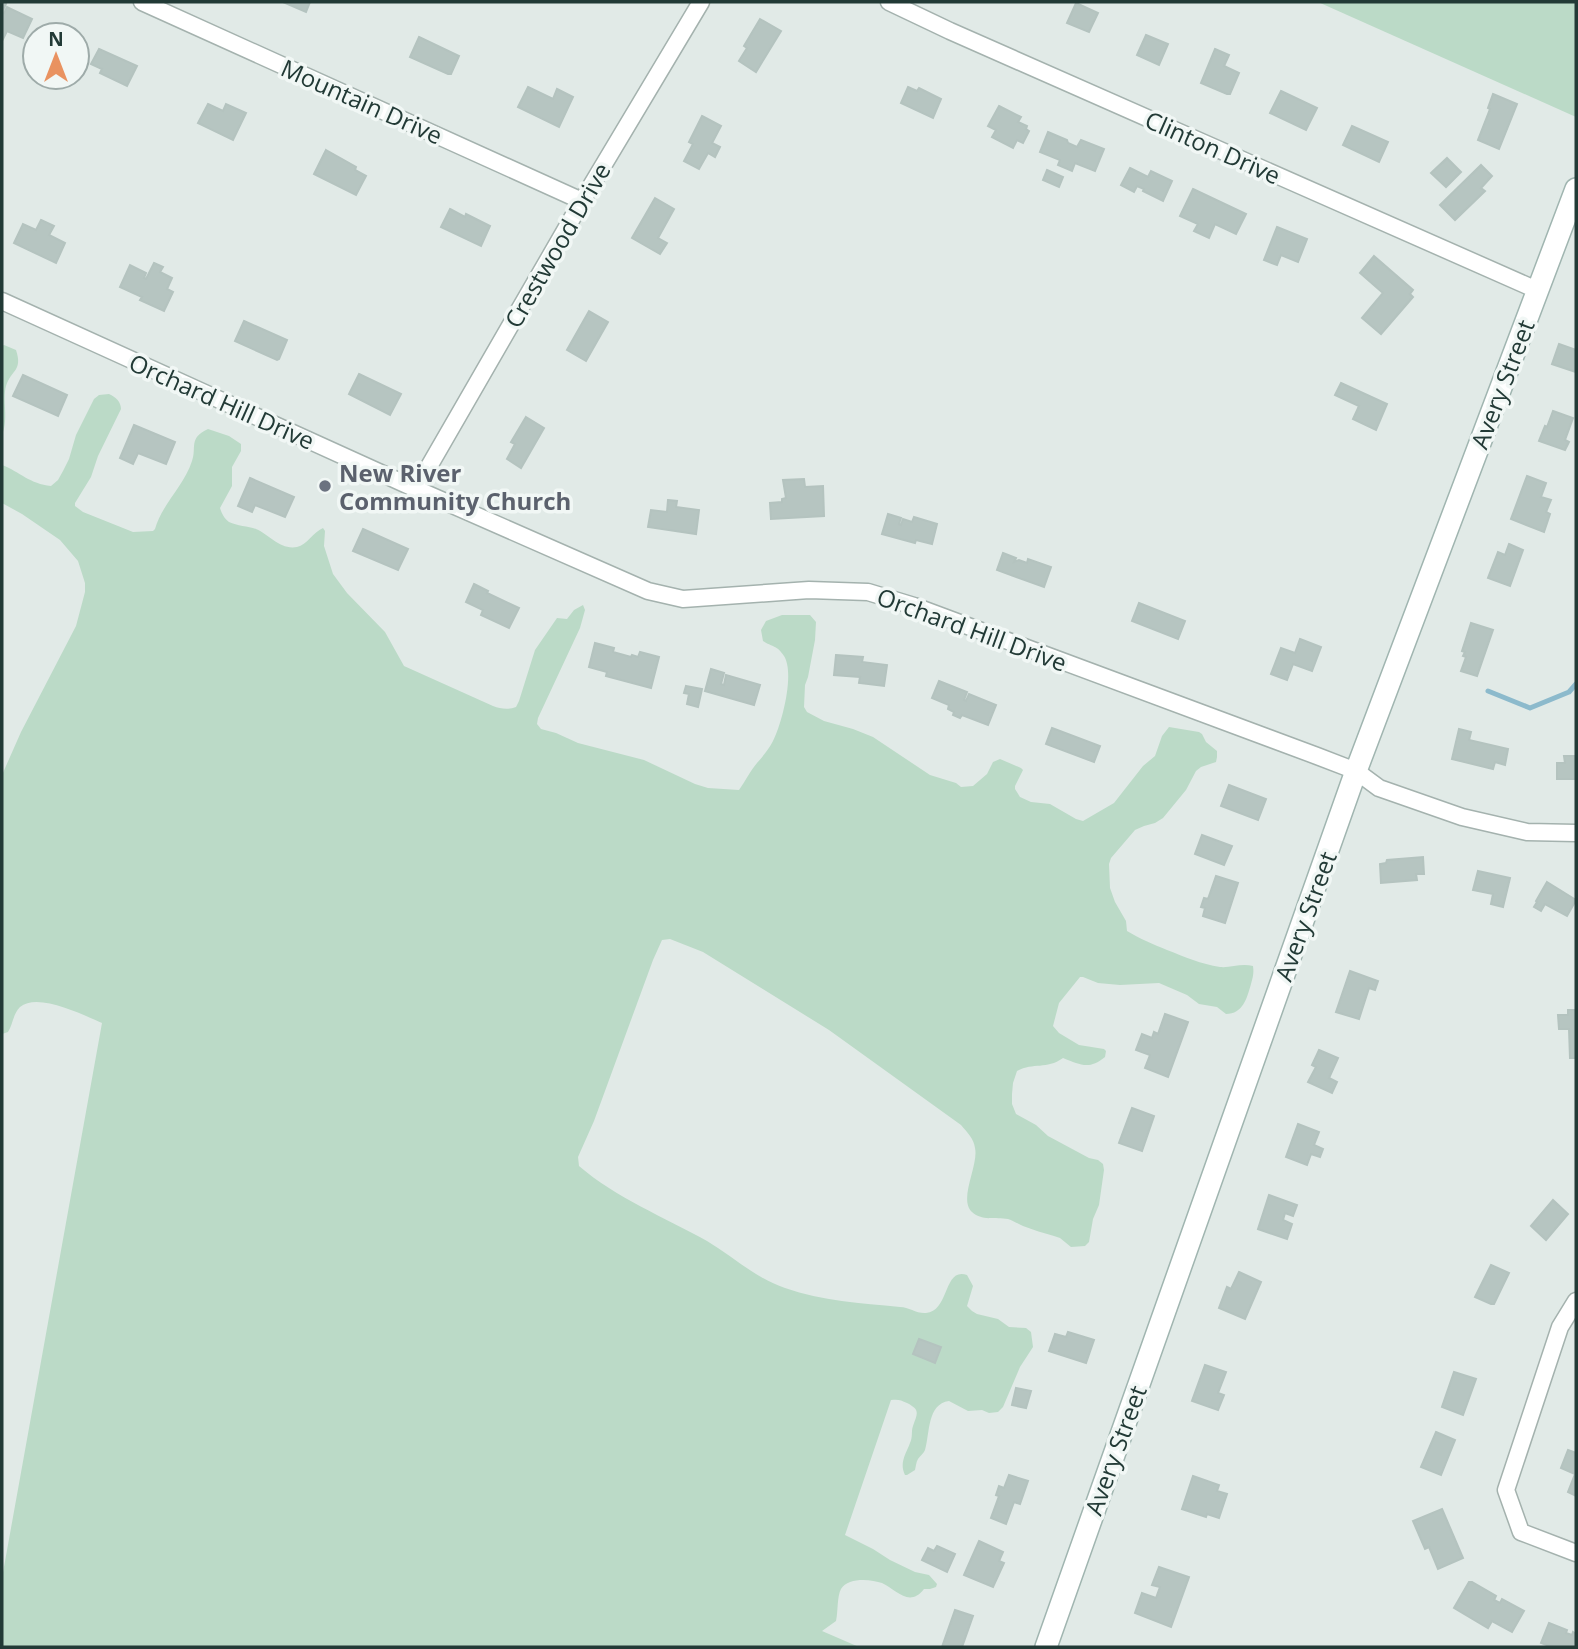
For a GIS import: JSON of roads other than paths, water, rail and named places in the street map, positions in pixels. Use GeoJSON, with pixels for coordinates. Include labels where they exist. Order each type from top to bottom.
{"type":"FeatureCollection","features":[{"type":"Feature","properties":{"kind":"main road","name":"Avery Street"},"geometry":{"type":"LineString","coordinates":[[1046,1647],[1356,771],[1576,189]]}},
{"type":"Feature","properties":{"kind":"street","name":"Mountain Drive"},"geometry":{"type":"LineString","coordinates":[[142,2],[582,201]]}},
{"type":"Feature","properties":{"kind":"street","name":"Crestwood Drive"},"geometry":{"type":"LineString","coordinates":[[416,489],[582,201],[701,2]]}},
{"type":"Feature","properties":{"kind":"street","name":"Clinton Drive"},"geometry":{"type":"LineString","coordinates":[[889,2],[1537,290]]}},
{"type":"Feature","properties":{"kind":"street","name":"Orchard Hill Drive"},"geometry":{"type":"LineString","coordinates":[[2,301],[648,591],[683,599],[809,590],[868,592],[880,595],[1356,771],[1379,788],[1462,817],[1527,832],[1576,833]]}},
{"type":"Feature","properties":{"kind":"street"},"geometry":{"type":"LineString","coordinates":[[1576,1301],[1560,1327],[1506,1490],[1521,1532],[1576,1553]]}},
{"type":"Feature","properties":{"kind":"waterway"},"geometry":{"type":"LineString","coordinates":[[1488,691],[1530,708],[1569,692],[1576,684]]}},
{"type":"Feature","properties":{"kind":"place","name":"New River Community Church"},"geometry":{"type":"Point","coordinates":[325,486]}}]}
